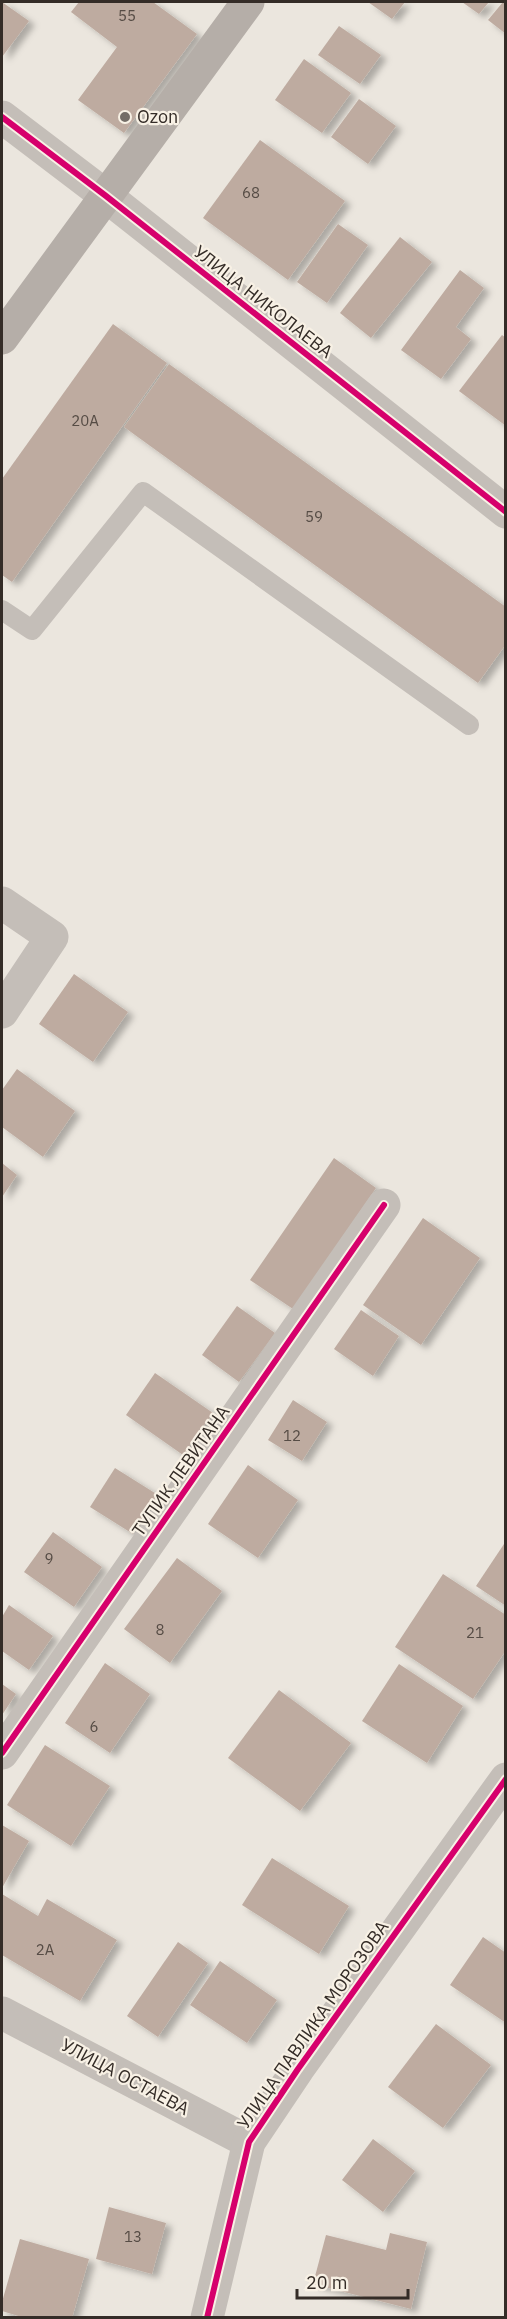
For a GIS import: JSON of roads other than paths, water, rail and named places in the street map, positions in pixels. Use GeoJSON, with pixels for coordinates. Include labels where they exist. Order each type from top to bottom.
{"type":"FeatureCollection","features":[{"type":"Feature","properties":{"kind":"street"},"geometry":{"type":"LineString","coordinates":[[2,338],[248,2]]}},
{"type":"Feature","properties":{"kind":"street","name":"УЛИЦА НИКОЛАЕВА"},"geometry":{"type":"LineString","coordinates":[[2,117],[106,196],[506,512]]}},
{"type":"Feature","properties":{"kind":"street"},"geometry":{"type":"LineString","coordinates":[[2,903],[52,937],[2,1012]]}},
{"type":"Feature","properties":{"kind":"street","name":"ТУПИК ЛЕВИТАНА"},"geometry":{"type":"LineString","coordinates":[[2,1753],[384,1205]]}},
{"type":"Feature","properties":{"kind":"street","name":"УЛИЦА ПАВЛИКА МОРОЗОВА"},"geometry":{"type":"LineString","coordinates":[[207,2318],[249,2142],[298,2069],[506,1779]]}},
{"type":"Feature","properties":{"kind":"street","name":"УЛИЦА ОСТАЕВА"},"geometry":{"type":"LineString","coordinates":[[2,2013],[249,2142]]}},
{"type":"Feature","properties":{"kind":"lane"},"geometry":{"type":"LineString","coordinates":[[2,610],[32,630],[143,492],[469,725]]}},
{"type":"Feature","properties":{"kind":"place","name":"Ozon"},"geometry":{"type":"Point","coordinates":[125,117]}}]}
